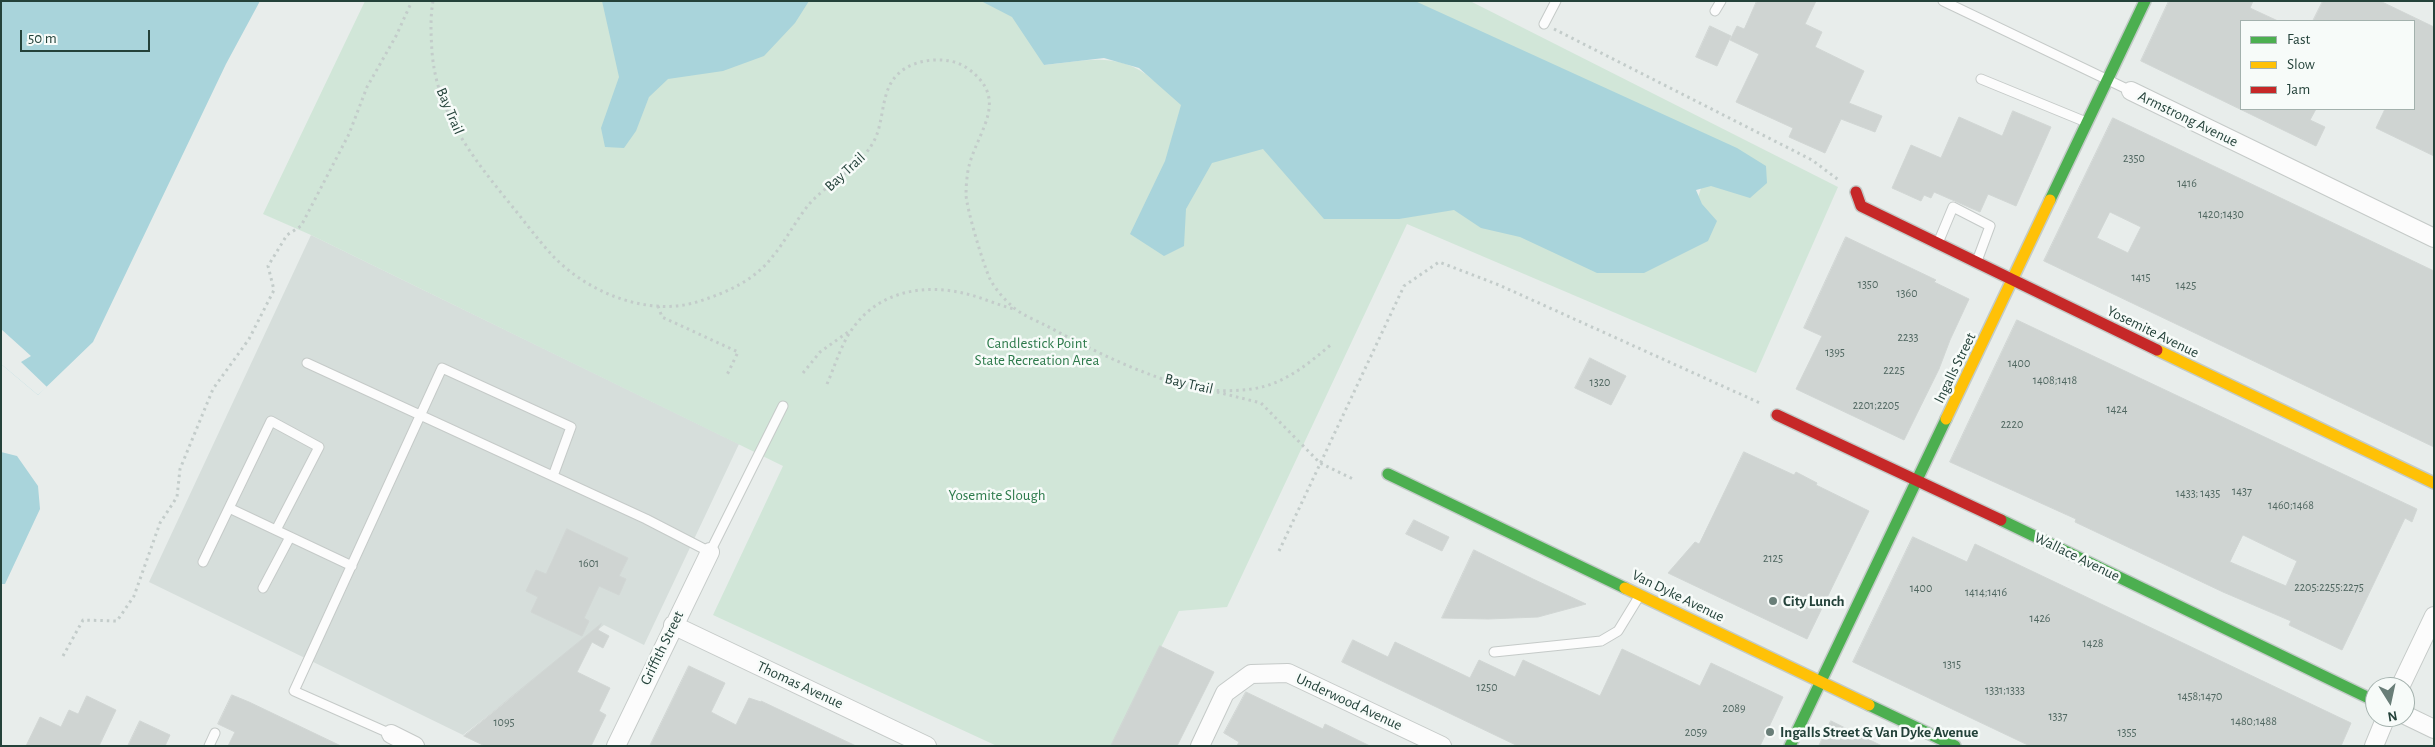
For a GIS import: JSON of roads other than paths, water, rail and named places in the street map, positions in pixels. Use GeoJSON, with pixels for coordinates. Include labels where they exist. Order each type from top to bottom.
{"type":"FeatureCollection","features":[{"type":"Feature","properties":{"kind":"street","name":"Ingalls Street"},"geometry":{"type":"LineString","coordinates":[[1790,746],[2145,1]]}},
{"type":"Feature","properties":{"kind":"street","name":"Armstrong Avenue"},"geometry":{"type":"LineString","coordinates":[[2131,91],[2434,238]]}},
{"type":"Feature","properties":{"kind":"street","name":"Yosemite Avenue"},"geometry":{"type":"LineString","coordinates":[[1856,192],[1861,206],[1976,264],[2434,483]]}},
{"type":"Feature","properties":{"kind":"street","name":"Wallace Avenue"},"geometry":{"type":"LineString","coordinates":[[1777,415],[2365,696]]}},
{"type":"Feature","properties":{"kind":"street","name":"Van Dyke Avenue"},"geometry":{"type":"LineString","coordinates":[[1388,474],[1955,746]]}},
{"type":"Feature","properties":{"kind":"street","name":"Griffith Street"},"geometry":{"type":"LineString","coordinates":[[616,746],[710,552]]}},
{"type":"Feature","properties":{"kind":"street"},"geometry":{"type":"LineString","coordinates":[[2405,677],[2434,616]]}},
{"type":"Feature","properties":{"kind":"street","name":"Thomas Avenue"},"geometry":{"type":"LineString","coordinates":[[673,625],[927,746]]}},
{"type":"Feature","properties":{"kind":"street","name":"Underwood Avenue"},"geometry":{"type":"LineString","coordinates":[[1200,746],[1225,693],[1251,674],[1288,673],[1442,746]]}},
{"type":"Feature","properties":{"kind":"street"},"geometry":{"type":"LineString","coordinates":[[2415,720],[2434,729]]}},
{"type":"Feature","properties":{"kind":"street"},"geometry":{"type":"LineString","coordinates":[[2374,746],[2382,727]]}},
{"type":"Feature","properties":{"kind":"street"},"geometry":{"type":"LineString","coordinates":[[391,734],[415,746]]}},
{"type":"Feature","properties":{"kind":"lane"},"geometry":{"type":"LineString","coordinates":[[1544,24],[1556,1]]}},
{"type":"Feature","properties":{"kind":"lane"},"geometry":{"type":"LineString","coordinates":[[1715,11],[1721,1]]}},
{"type":"Feature","properties":{"kind":"lane","name":"Armstrong Avenue"},"geometry":{"type":"LineString","coordinates":[[1943,1],[2131,91]]}},
{"type":"Feature","properties":{"kind":"lane"},"geometry":{"type":"LineString","coordinates":[[1982,79],[2087,122]]}},
{"type":"Feature","properties":{"kind":"lane"},"geometry":{"type":"LineString","coordinates":[[1937,244],[1953,208],[1990,226],[1976,264]]}},
{"type":"Feature","properties":{"kind":"lane"},"geometry":{"type":"LineString","coordinates":[[307,363],[646,519],[710,552],[783,406]]}},
{"type":"Feature","properties":{"kind":"lane"},"geometry":{"type":"LineString","coordinates":[[391,734],[294,691],[442,368],[571,426],[553,476]]}},
{"type":"Feature","properties":{"kind":"lane"},"geometry":{"type":"LineString","coordinates":[[203,562],[271,421],[319,447],[276,530]]}},
{"type":"Feature","properties":{"kind":"lane"},"geometry":{"type":"LineString","coordinates":[[229,508],[352,566]]}},
{"type":"Feature","properties":{"kind":"lane"},"geometry":{"type":"LineString","coordinates":[[264,588],[290,537]]}},
{"type":"Feature","properties":{"kind":"lane"},"geometry":{"type":"LineString","coordinates":[[1494,652],[1601,641],[1618,631],[1640,595]]}},
{"type":"Feature","properties":{"kind":"lane"},"geometry":{"type":"LineString","coordinates":[[209,746],[215,733]]}},
{"type":"Feature","properties":{"kind":"water"},"geometry":{"type":"Polygon","coordinates":[[[1,1],[260,1],[226,64],[93,342],[38,395],[1,364],[1,1]]]}},
{"type":"Feature","properties":{"kind":"water"},"geometry":{"type":"Polygon","coordinates":[[[602,1],[809,1],[795,23],[764,56],[723,71],[668,79],[649,97],[636,131],[624,148],[605,147],[601,128],[619,77],[602,1]]]}},
{"type":"Feature","properties":{"kind":"water"},"geometry":{"type":"Polygon","coordinates":[[[981,1],[1415,1],[1737,148],[1766,166],[1767,183],[1750,198],[1711,186],[1696,190],[1702,204],[1717,221],[1708,241],[1644,273],[1597,273],[1520,237],[1481,228],[1454,210],[1399,219],[1324,219],[1263,149],[1212,163],[1186,209],[1184,246],[1164,256],[1130,234],[1165,161],[1181,105],[1139,68],[1104,58],[1044,65],[1012,17],[981,1]]]}},
{"type":"Feature","properties":{"kind":"water"},"geometry":{"type":"Polygon","coordinates":[[[1,452],[17,456],[38,486],[40,509],[5,584],[1,584],[1,452]]]}},
{"type":"Feature","properties":{"kind":"place","name":"City Lunch"},"geometry":{"type":"Point","coordinates":[1773,601]}},
{"type":"Feature","properties":{"kind":"place","name":"Ingalls Street & Van Dyke Avenue"},"geometry":{"type":"Point","coordinates":[1770,732]}},
{"type":"Feature","properties":{"kind":"park label","name":"Candlestick Point State Recreation Area"},"geometry":{"type":"Point","coordinates":[1037,352]}},
{"type":"Feature","properties":{"kind":"park label","name":"Yosemite Slough"},"geometry":{"type":"Point","coordinates":[997,495]}}]}
